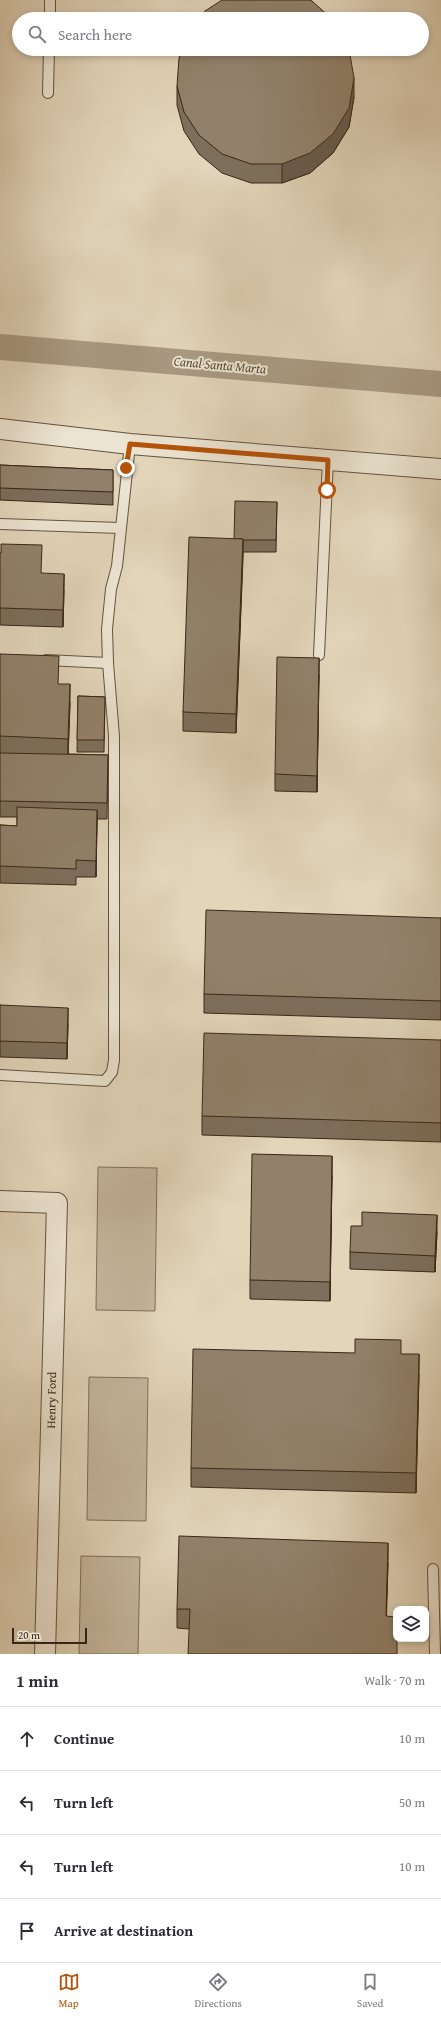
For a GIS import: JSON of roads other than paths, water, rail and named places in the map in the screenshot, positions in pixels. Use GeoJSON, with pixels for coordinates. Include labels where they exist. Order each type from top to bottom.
{"type":"FeatureCollection","features":[{"type":"Feature","properties":{"kind":"street"},"geometry":{"type":"LineString","coordinates":[[0,429],[130,444],[441,470]]}},
{"type":"Feature","properties":{"kind":"street","name":"Henry Ford"},"geometry":{"type":"LineString","coordinates":[[0,1201],[56,1203],[45,1654]]}},
{"type":"Feature","properties":{"kind":"lane"},"geometry":{"type":"LineString","coordinates":[[50,0],[50,12]]}},
{"type":"Feature","properties":{"kind":"lane"},"geometry":{"type":"LineString","coordinates":[[48,93],[49,56]]}},
{"type":"Feature","properties":{"kind":"lane"},"geometry":{"type":"LineString","coordinates":[[0,1075],[105,1081],[112,1072],[114,1060],[114,736],[108,663],[108,613],[111,589],[117,566],[130,444]]}},
{"type":"Feature","properties":{"kind":"lane"},"geometry":{"type":"LineString","coordinates":[[318,655],[328,460]]}},
{"type":"Feature","properties":{"kind":"lane"},"geometry":{"type":"LineString","coordinates":[[0,524],[120,528]]}},
{"type":"Feature","properties":{"kind":"lane"},"geometry":{"type":"LineString","coordinates":[[38,660],[108,663]]}},
{"type":"Feature","properties":{"kind":"lane"},"geometry":{"type":"LineString","coordinates":[[433,1569],[435,1654]]}},
{"type":"Feature","properties":{"kind":"waterway","name":"Canal Santa Marta"},"geometry":{"type":"LineString","coordinates":[[0,347],[441,384]]}}]}
